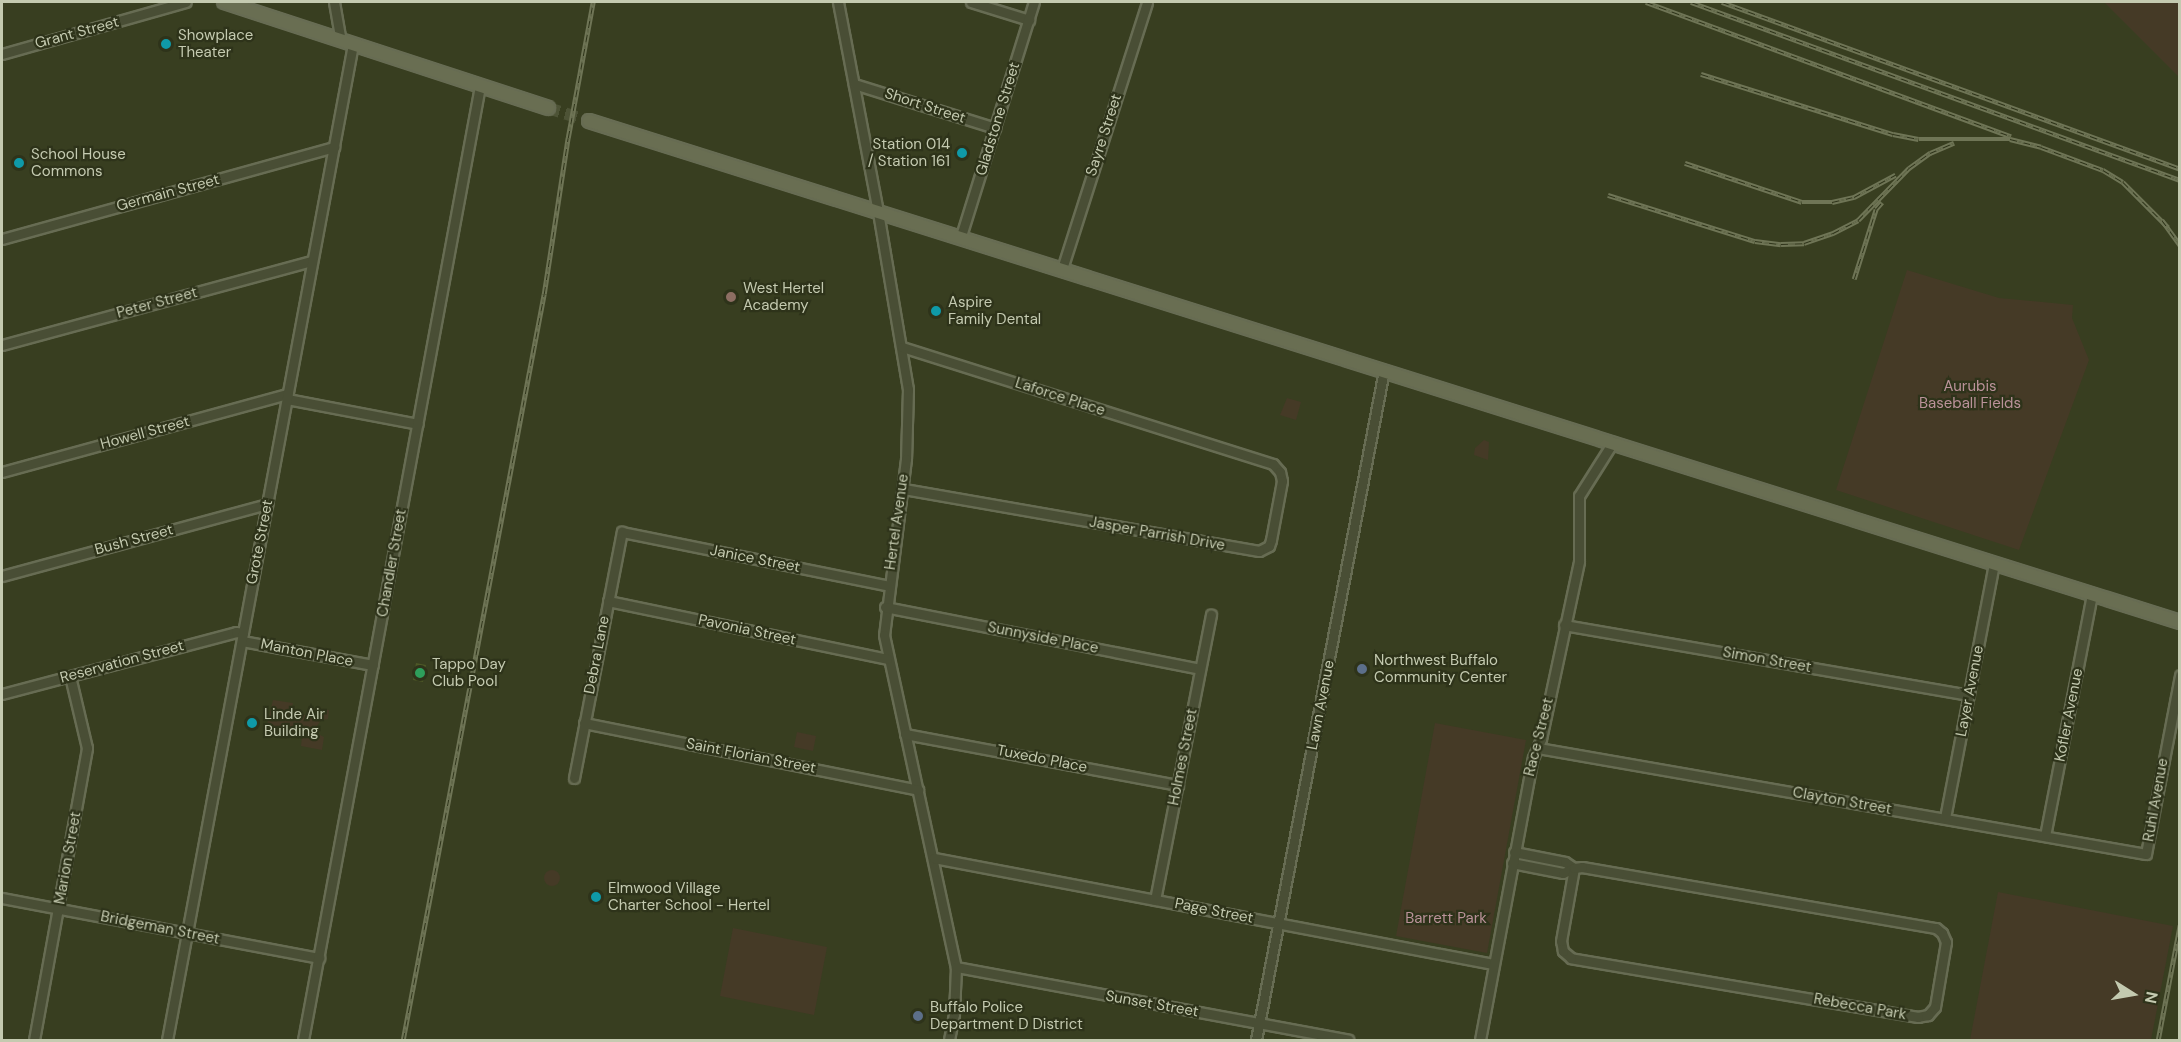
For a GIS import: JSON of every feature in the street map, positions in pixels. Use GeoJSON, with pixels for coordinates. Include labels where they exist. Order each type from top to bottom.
{"type":"FeatureCollection","features":[{"type":"Feature","properties":{"kind":"main road"},"geometry":{"type":"LineString","coordinates":[[228,2],[548,108]]}},
{"type":"Feature","properties":{"kind":"main road"},"geometry":{"type":"LineString","coordinates":[[589,121],[961,236],[2180,622]]}},
{"type":"Feature","properties":{"kind":"street","name":"Grant Street"},"geometry":{"type":"LineString","coordinates":[[2,54],[186,2]]}},
{"type":"Feature","properties":{"kind":"street"},"geometry":{"type":"LineString","coordinates":[[334,2],[347,42]]}},
{"type":"Feature","properties":{"kind":"street","name":"Hertel Avenue"},"geometry":{"type":"LineString","coordinates":[[838,2],[878,212],[908,389],[909,424],[885,607],[884,635],[887,659],[934,858],[956,967],[954,1014],[949,1041]]}},
{"type":"Feature","properties":{"kind":"street"},"geometry":{"type":"LineString","coordinates":[[971,2],[1029,20]]}},
{"type":"Feature","properties":{"kind":"street","name":"Gladstone Street"},"geometry":{"type":"LineString","coordinates":[[961,236],[1034,2]]}},
{"type":"Feature","properties":{"kind":"street","name":"Sayre Street"},"geometry":{"type":"LineString","coordinates":[[1062,269],[1146,2]]}},
{"type":"Feature","properties":{"kind":"street","name":"Grote Street"},"geometry":{"type":"LineString","coordinates":[[167,1041],[334,147],[347,42]]}},
{"type":"Feature","properties":{"kind":"street","name":"Short Street"},"geometry":{"type":"LineString","coordinates":[[854,84],[995,128]]}},
{"type":"Feature","properties":{"kind":"street","name":"Chandler Street"},"geometry":{"type":"LineString","coordinates":[[303,1041],[480,86]]}},
{"type":"Feature","properties":{"kind":"street","name":"Germain Street"},"geometry":{"type":"LineString","coordinates":[[2,239],[334,147]]}},
{"type":"Feature","properties":{"kind":"street","name":"Peter Street"},"geometry":{"type":"LineString","coordinates":[[2,345],[312,261]]}},
{"type":"Feature","properties":{"kind":"street","name":"Laforce Place"},"geometry":{"type":"LineString","coordinates":[[902,347],[1218,447]]}},
{"type":"Feature","properties":{"kind":"street","name":"Lawn Avenue"},"geometry":{"type":"LineString","coordinates":[[1257,1041],[1384,370]]}},
{"type":"Feature","properties":{"kind":"street","name":"Howell Street"},"geometry":{"type":"LineString","coordinates":[[2,472],[287,396],[418,424]]}},
{"type":"Feature","properties":{"kind":"street","name":"Race Street"},"geometry":{"type":"LineString","coordinates":[[1480,1041],[1533,759],[1538,748],[1579,561],[1580,496],[1613,442]]}},
{"type":"Feature","properties":{"kind":"street","name":"Jasper Parrish Drive"},"geometry":{"type":"LineString","coordinates":[[902,489],[1255,551],[1264,549],[1271,540],[1282,476],[1273,464],[1218,447]]}},
{"type":"Feature","properties":{"kind":"street","name":"Bush Street"},"geometry":{"type":"LineString","coordinates":[[2,576],[267,504]]}},
{"type":"Feature","properties":{"kind":"street","name":"Janice Street"},"geometry":{"type":"LineString","coordinates":[[622,532],[888,586]]}},
{"type":"Feature","properties":{"kind":"street","name":"Debra Lane"},"geometry":{"type":"LineString","coordinates":[[574,778],[622,532]]}},
{"type":"Feature","properties":{"kind":"street","name":"Layer Avenue"},"geometry":{"type":"LineString","coordinates":[[1945,818],[1994,563]]}},
{"type":"Feature","properties":{"kind":"street","name":"Kofler Avenue"},"geometry":{"type":"LineString","coordinates":[[2045,836],[2092,594]]}},
{"type":"Feature","properties":{"kind":"street","name":"Pavonia Street"},"geometry":{"type":"LineString","coordinates":[[608,601],[887,659]]}},
{"type":"Feature","properties":{"kind":"street","name":"Sunnyside Place"},"geometry":{"type":"LineString","coordinates":[[885,607],[1200,669]]}},
{"type":"Feature","properties":{"kind":"street","name":"Holmes Street"},"geometry":{"type":"LineString","coordinates":[[1155,900],[1211,614]]}},
{"type":"Feature","properties":{"kind":"street","name":"Simon Street"},"geometry":{"type":"LineString","coordinates":[[1564,625],[1969,695]]}},
{"type":"Feature","properties":{"kind":"street","name":"Reservation Street"},"geometry":{"type":"LineString","coordinates":[[2,694],[236,632],[242,637]]}},
{"type":"Feature","properties":{"kind":"street","name":"Manton Place"},"geometry":{"type":"LineString","coordinates":[[242,637],[373,665]]}},
{"type":"Feature","properties":{"kind":"street","name":"Ruhl Avenue"},"geometry":{"type":"LineString","coordinates":[[2146,854],[2180,675]]}},
{"type":"Feature","properties":{"kind":"street","name":"Marion Street"},"geometry":{"type":"LineString","coordinates":[[34,1041],[87,748],[69,676]]}},
{"type":"Feature","properties":{"kind":"street","name":"Saint Florian Street"},"geometry":{"type":"LineString","coordinates":[[584,723],[918,790]]}},
{"type":"Feature","properties":{"kind":"street","name":"Tuxedo Place"},"geometry":{"type":"LineString","coordinates":[[905,734],[1178,785]]}},
{"type":"Feature","properties":{"kind":"street","name":"Clayton Street"},"geometry":{"type":"LineString","coordinates":[[1538,748],[2146,854]]}},
{"type":"Feature","properties":{"kind":"street","name":"Rebecca Park"},"geometry":{"type":"LineString","coordinates":[[1514,852],[1565,862],[1575,868]]}},
{"type":"Feature","properties":{"kind":"street","name":"Page Street"},"geometry":{"type":"LineString","coordinates":[[934,858],[1493,964]]}},
{"type":"Feature","properties":{"kind":"street","name":"Rebecca Park"},"geometry":{"type":"LineString","coordinates":[[1512,863],[1563,873],[1575,868],[1591,869],[1936,928],[1942,933],[1946,942],[1935,1007],[1928,1016],[1918,1017],[1571,958],[1563,951],[1562,941],[1575,868]]}},
{"type":"Feature","properties":{"kind":"street","name":"Bridgeman Street"},"geometry":{"type":"LineString","coordinates":[[2,898],[319,958]]}},
{"type":"Feature","properties":{"kind":"street","name":"Sunset Street"},"geometry":{"type":"LineString","coordinates":[[956,967],[1348,1041]]}},
{"type":"Feature","properties":{"kind":"green space"},"geometry":{"type":"Polygon","coordinates":[[[2104,2],[2179,2],[2179,77],[2104,2]]]}},
{"type":"Feature","properties":{"kind":"green space","name":"Aurubis Baseball Fields"},"geometry":{"type":"Polygon","coordinates":[[[1907,270],[1999,298],[2073,305],[2072,318],[2089,360],[2019,550],[1836,490],[1907,270]]]}},
{"type":"Feature","properties":{"kind":"green space"},"geometry":{"type":"Polygon","coordinates":[[[1287,398],[1301,402],[1296,420],[1280,415],[1287,398]]]}},
{"type":"Feature","properties":{"kind":"green space"},"geometry":{"type":"Polygon","coordinates":[[[1484,440],[1489,442],[1488,460],[1474,455],[1475,448],[1484,440]]]}},
{"type":"Feature","properties":{"kind":"green space"},"geometry":{"type":"Polygon","coordinates":[[[273,700],[293,703],[291,712],[314,717],[316,708],[329,710],[328,719],[321,720],[317,726],[318,734],[324,737],[322,750],[301,746],[302,736],[276,731],[275,735],[265,733],[273,700]]]}},
{"type":"Feature","properties":{"kind":"green space","name":"Barrett Park"},"geometry":{"type":"Polygon","coordinates":[[[1435,723],[1526,740],[1487,953],[1396,936],[1435,723]]]}},
{"type":"Feature","properties":{"kind":"green space"},"geometry":{"type":"Polygon","coordinates":[[[797,732],[816,736],[813,751],[794,747],[797,732]]]}},
{"type":"Feature","properties":{"kind":"green space"},"geometry":{"type":"Polygon","coordinates":[[[549,870],[555,870],[560,878],[558,884],[549,886],[544,881],[544,875],[549,870]]]}},
{"type":"Feature","properties":{"kind":"green space"},"geometry":{"type":"Polygon","coordinates":[[[1998,892],[2173,926],[2151,1040],[1970,1040],[1998,892]]]}},
{"type":"Feature","properties":{"kind":"green space"},"geometry":{"type":"Polygon","coordinates":[[[733,928],[827,947],[814,1015],[720,996],[733,928]]]}},
{"type":"Feature","properties":{"kind":"shaded area","name":"Tappo Day Club Pool"},"geometry":{"type":"Polygon","coordinates":[[[416,663],[426,665],[423,682],[413,680],[416,663]]]}},
{"type":"Feature","properties":{"kind":"tunnel"},"geometry":{"type":"LineString","coordinates":[[548,108],[589,121]]}},
{"type":"Feature","properties":{"kind":"railway"},"geometry":{"type":"LineString","coordinates":[[403,1040],[544,294],[568,138],[593,2]]}},
{"type":"Feature","properties":{"kind":"railway"},"geometry":{"type":"LineString","coordinates":[[1646,2],[2011,136]]}},
{"type":"Feature","properties":{"kind":"railway"},"geometry":{"type":"LineString","coordinates":[[1691,2],[2180,180]]}},
{"type":"Feature","properties":{"kind":"railway"},"geometry":{"type":"LineString","coordinates":[[1722,2],[2180,169]]}},
{"type":"Feature","properties":{"kind":"railway"},"geometry":{"type":"LineString","coordinates":[[1701,74],[1893,134],[1919,139],[2010,139],[2041,147],[2103,170],[2123,182],[2168,227]]}},
{"type":"Feature","properties":{"kind":"railway"},"geometry":{"type":"LineString","coordinates":[[1608,195],[1755,241],[1781,244],[1804,243],[1833,233],[1858,220],[1909,168],[1930,153],[1954,143]]}},
{"type":"Feature","properties":{"kind":"railway"},"geometry":{"type":"LineString","coordinates":[[1685,163],[1802,202],[1832,202],[1854,197],[1895,175]]}},
{"type":"Feature","properties":{"kind":"railway"},"geometry":{"type":"LineString","coordinates":[[1854,279],[1876,209],[1882,202]]}},
{"type":"Feature","properties":{"kind":"railway"},"geometry":{"type":"LineString","coordinates":[[2162,220],[2180,245]]}},
{"type":"Feature","properties":{"kind":"railway"},"geometry":{"type":"LineString","coordinates":[[2158,1040],[2180,925]]}},
{"type":"Feature","properties":{"kind":"place","name":"Showplace Theater"},"geometry":{"type":"Point","coordinates":[166,44]}},
{"type":"Feature","properties":{"kind":"place","name":"Station 014 / Station 161"},"geometry":{"type":"Point","coordinates":[962,153]}},
{"type":"Feature","properties":{"kind":"place","name":"School House Commons"},"geometry":{"type":"Point","coordinates":[19,163]}},
{"type":"Feature","properties":{"kind":"place","name":"West Hertel Academy"},"geometry":{"type":"Point","coordinates":[731,297]}},
{"type":"Feature","properties":{"kind":"place","name":"Aspire Family Dental"},"geometry":{"type":"Point","coordinates":[936,311]}},
{"type":"Feature","properties":{"kind":"place","name":"Northwest Buffalo Community Center"},"geometry":{"type":"Point","coordinates":[1362,669]}},
{"type":"Feature","properties":{"kind":"place","name":"Tappo Day Club Pool"},"geometry":{"type":"Point","coordinates":[420,673]}},
{"type":"Feature","properties":{"kind":"place","name":"Linde Air Building"},"geometry":{"type":"Point","coordinates":[252,723]}},
{"type":"Feature","properties":{"kind":"place","name":"Elmwood Village Charter School - Hertel"},"geometry":{"type":"Point","coordinates":[596,897]}},
{"type":"Feature","properties":{"kind":"place","name":"Buffalo Police Department D District"},"geometry":{"type":"Point","coordinates":[918,1016]}}]}
